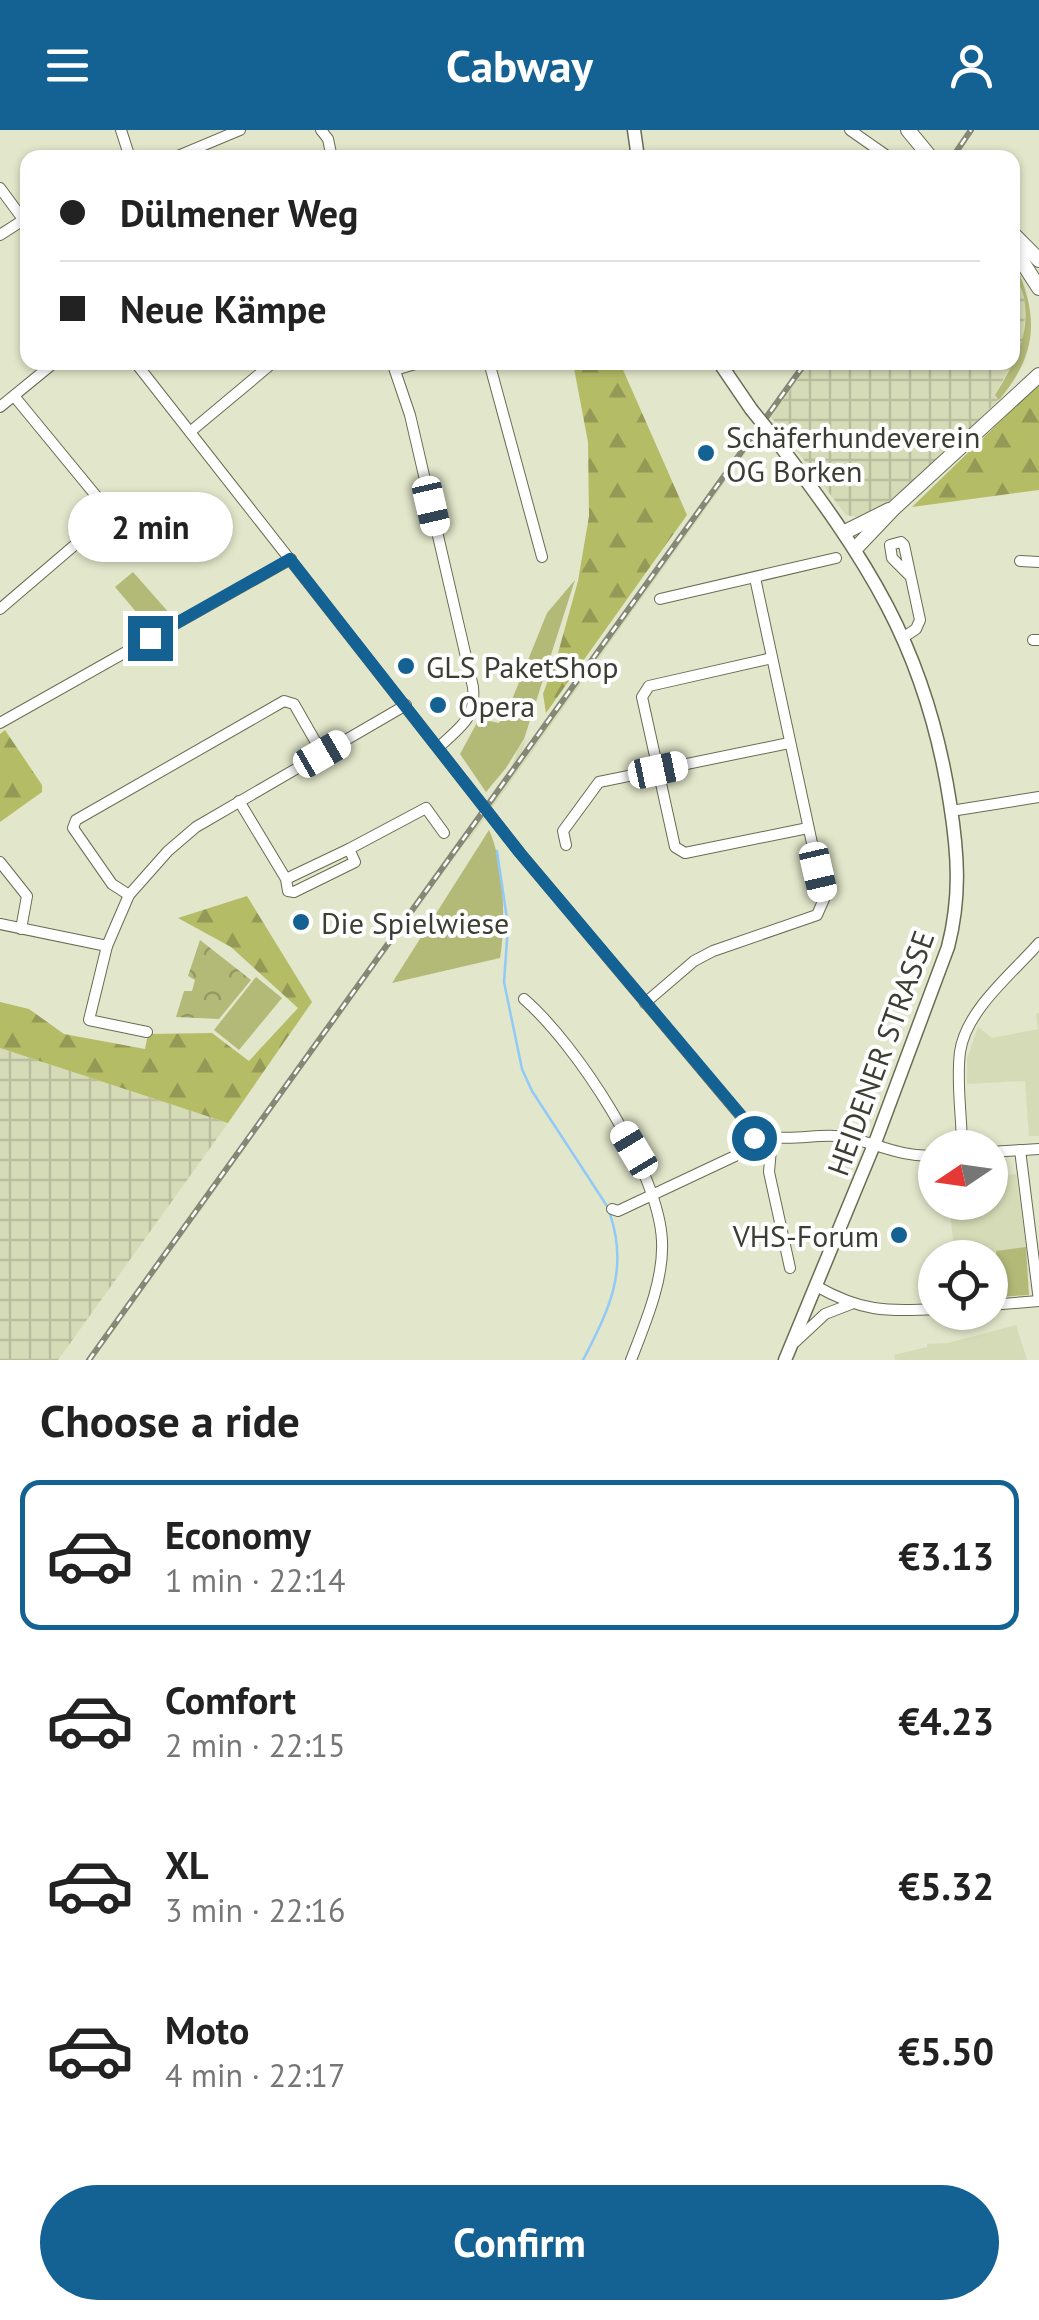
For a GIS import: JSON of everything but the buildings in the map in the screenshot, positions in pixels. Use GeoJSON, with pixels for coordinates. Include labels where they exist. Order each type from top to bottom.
{"type":"FeatureCollection","features":[{"type":"Feature","properties":{"kind":"highway"},"geometry":{"type":"LineString","coordinates":[[908,130],[930,150]]}},
{"type":"Feature","properties":{"kind":"highway"},"geometry":{"type":"LineString","coordinates":[[1020,241],[1039,260]]}},
{"type":"Feature","properties":{"kind":"highway"},"geometry":{"type":"LineString","coordinates":[[1020,251],[1039,269]]}},
{"type":"Feature","properties":{"kind":"highway"},"geometry":{"type":"LineString","coordinates":[[1020,257],[1039,288]]}},
{"type":"Feature","properties":{"kind":"highway"},"geometry":{"type":"LineString","coordinates":[[1018,391],[1039,358]]}},
{"type":"Feature","properties":{"kind":"highway"},"geometry":{"type":"LineString","coordinates":[[856,548],[1018,391],[1039,376]]}},
{"type":"Feature","properties":{"kind":"highway"},"geometry":{"type":"LineString","coordinates":[[845,532],[894,508]]}},
{"type":"Feature","properties":{"kind":"main road","name":"HEIDENER STRASSE"},"geometry":{"type":"LineString","coordinates":[[725,370],[856,548],[904,637],[930,709],[959,869],[956,916],[914,1044],[785,1360]]}},
{"type":"Feature","properties":{"kind":"street"},"geometry":{"type":"LineString","coordinates":[[192,150],[240,130]]}},
{"type":"Feature","properties":{"kind":"street"},"geometry":{"type":"LineString","coordinates":[[850,130],[879,150]]}},
{"type":"Feature","properties":{"kind":"street"},"geometry":{"type":"LineString","coordinates":[[0,188],[20,213]]}},
{"type":"Feature","properties":{"kind":"street"},"geometry":{"type":"LineString","coordinates":[[0,407],[45,370]]}},
{"type":"Feature","properties":{"kind":"street"},"geometry":{"type":"LineString","coordinates":[[141,370],[520,853],[756,1133],[772,1137],[836,1136],[895,1153],[918,1155]]}},
{"type":"Feature","properties":{"kind":"street"},"geometry":{"type":"LineString","coordinates":[[190,432],[264,370]]}},
{"type":"Feature","properties":{"kind":"street"},"geometry":{"type":"LineString","coordinates":[[395,370],[410,415],[474,687],[472,715],[439,747]]}},
{"type":"Feature","properties":{"kind":"street"},"geometry":{"type":"LineString","coordinates":[[491,370],[542,557]]}},
{"type":"Feature","properties":{"kind":"street"},"geometry":{"type":"LineString","coordinates":[[0,609],[111,514],[14,396]]}},
{"type":"Feature","properties":{"kind":"street"},"geometry":{"type":"LineString","coordinates":[[660,599],[836,558]]}},
{"type":"Feature","properties":{"kind":"street"},"geometry":{"type":"LineString","coordinates":[[0,723],[290,559]]}},
{"type":"Feature","properties":{"kind":"street"},"geometry":{"type":"LineString","coordinates":[[1020,561],[1039,562]]}},
{"type":"Feature","properties":{"kind":"street"},"geometry":{"type":"LineString","coordinates":[[904,637],[916,629],[920,620],[910,576]]}},
{"type":"Feature","properties":{"kind":"street"},"geometry":{"type":"LineString","coordinates":[[645,1003],[694,961],[752,936],[817,915],[824,899],[755,578]]}},
{"type":"Feature","properties":{"kind":"street"},"geometry":{"type":"LineString","coordinates":[[772,658],[649,686],[642,697],[675,847],[684,853],[808,828]]}},
{"type":"Feature","properties":{"kind":"street"},"geometry":{"type":"LineString","coordinates":[[129,895],[112,884],[90,853],[73,828],[76,820],[284,700],[294,704],[322,754]]}},
{"type":"Feature","properties":{"kind":"street"},"geometry":{"type":"LineString","coordinates":[[147,1032],[89,1020],[106,946],[129,895],[168,850],[196,827],[406,704]]}},
{"type":"Feature","properties":{"kind":"street"},"geometry":{"type":"LineString","coordinates":[[566,845],[563,831],[599,782],[789,743]]}},
{"type":"Feature","properties":{"kind":"street"},"geometry":{"type":"LineString","coordinates":[[951,811],[1039,796]]}},
{"type":"Feature","properties":{"kind":"street"},"geometry":{"type":"LineString","coordinates":[[239,801],[286,878],[285,886],[294,892],[355,862],[349,849],[426,808],[444,833]]}},
{"type":"Feature","properties":{"kind":"street"},"geometry":{"type":"LineString","coordinates":[[0,862],[27,896],[21,929]]}},
{"type":"Feature","properties":{"kind":"street"},"geometry":{"type":"LineString","coordinates":[[0,924],[106,946]]}},
{"type":"Feature","properties":{"kind":"street"},"geometry":{"type":"LineString","coordinates":[[961,1130],[958,1076],[960,1048],[968,1027],[1039,943]]}},
{"type":"Feature","properties":{"kind":"street"},"geometry":{"type":"LineString","coordinates":[[524,999],[550,1022],[572,1052],[634,1150],[654,1194],[662,1259],[632,1360]]}},
{"type":"Feature","properties":{"kind":"street"},"geometry":{"type":"LineString","coordinates":[[612,1209],[618,1211],[735,1156],[756,1133]]}},
{"type":"Feature","properties":{"kind":"street"},"geometry":{"type":"LineString","coordinates":[[772,1137],[769,1172],[790,1268]]}},
{"type":"Feature","properties":{"kind":"street"},"geometry":{"type":"LineString","coordinates":[[1008,1304],[1039,1301],[1020,1150]]}},
{"type":"Feature","properties":{"kind":"street"},"geometry":{"type":"LineString","coordinates":[[1008,1151],[1039,1150]]}},
{"type":"Feature","properties":{"kind":"street"},"geometry":{"type":"LineString","coordinates":[[816,1286],[851,1304],[892,1311],[918,1309]]}},
{"type":"Feature","properties":{"kind":"street"},"geometry":{"type":"LineString","coordinates":[[792,1345],[825,1314],[851,1304]]}},
{"type":"Feature","properties":{"kind":"shaded area"},"geometry":{"type":"Polygon","coordinates":[[[1020,287],[1026,306],[1020,350],[1020,287]]]}},
{"type":"Feature","properties":{"kind":"shaded area"},"geometry":{"type":"Polygon","coordinates":[[[797,370],[805,370],[469,840],[464,836],[510,771],[526,739],[521,755],[797,370]]]}},
{"type":"Feature","properties":{"kind":"shaded area"},"geometry":{"type":"Polygon","coordinates":[[[805,370],[1009,370],[995,394],[999,399],[939,460],[882,507],[857,517],[846,515],[771,417],[805,370]]]}},
{"type":"Feature","properties":{"kind":"shaded area"},"geometry":{"type":"Polygon","coordinates":[[[1039,1013],[1039,1136],[1029,1136],[1025,1081],[967,1084],[967,1059],[978,1027],[992,1038],[1038,1029],[1039,1013]]]}},
{"type":"Feature","properties":{"kind":"shaded area"},"geometry":{"type":"Polygon","coordinates":[[[0,1048],[228,1123],[58,1360],[0,1360],[0,1048]]]}},
{"type":"Feature","properties":{"kind":"shaded area"},"geometry":{"type":"Polygon","coordinates":[[[1016,1174],[1026,1247],[1008,1250],[1008,1240],[953,1240],[951,1220],[1008,1220],[1008,1175],[1016,1174]]]}},
{"type":"Feature","properties":{"kind":"shaded area"},"geometry":{"type":"Polygon","coordinates":[[[1016,1325],[1027,1360],[895,1360],[894,1355],[927,1344],[948,1343],[1016,1325]]]}},
{"type":"Feature","properties":{"kind":"green space"},"geometry":{"type":"Polygon","coordinates":[[[1020,275],[1031,315],[1031,332],[1020,369],[1026,317],[1020,275]]]}},
{"type":"Feature","properties":{"kind":"green space"},"geometry":{"type":"Polygon","coordinates":[[[574,370],[623,370],[687,515],[546,713],[543,694],[578,581],[589,516],[588,442],[574,370]]]}},
{"type":"Feature","properties":{"kind":"green space"},"geometry":{"type":"Polygon","coordinates":[[[1009,370],[1020,370],[999,400],[995,395],[1009,370]]]}},
{"type":"Feature","properties":{"kind":"green space"},"geometry":{"type":"Polygon","coordinates":[[[1039,384],[1039,490],[912,507],[1039,384]]]}},
{"type":"Feature","properties":{"kind":"green space"},"geometry":{"type":"Polygon","coordinates":[[[133,572],[171,615],[149,627],[115,587],[133,572]]]}},
{"type":"Feature","properties":{"kind":"green space"},"geometry":{"type":"Polygon","coordinates":[[[575,580],[524,739],[486,792],[460,754],[479,719],[499,723],[547,613],[575,580]]]}},
{"type":"Feature","properties":{"kind":"green space"},"geometry":{"type":"Polygon","coordinates":[[[5,730],[42,785],[42,792],[0,822],[0,734],[5,730]]]}},
{"type":"Feature","properties":{"kind":"green space"},"geometry":{"type":"Polygon","coordinates":[[[489,830],[502,893],[500,958],[392,983],[489,830]]]}},
{"type":"Feature","properties":{"kind":"green space"},"geometry":{"type":"Polygon","coordinates":[[[247,896],[312,1002],[228,1123],[0,1048],[0,1002],[29,1009],[64,1034],[145,1049],[148,1034],[212,1033],[249,1061],[298,1008],[231,947],[178,918],[247,896]]]}},
{"type":"Feature","properties":{"kind":"green space"},"geometry":{"type":"Polygon","coordinates":[[[200,940],[251,980],[219,1019],[176,1017],[184,991],[192,991],[195,980],[188,976],[200,940]]]}},
{"type":"Feature","properties":{"kind":"green space"},"geometry":{"type":"Polygon","coordinates":[[[256,977],[282,998],[239,1050],[214,1030],[256,977]]]}},
{"type":"Feature","properties":{"kind":"green space"},"geometry":{"type":"Polygon","coordinates":[[[1026,1247],[1029,1295],[1008,1296],[1008,1249],[1026,1247]]]}},
{"type":"Feature","properties":{"kind":"waterway"},"geometry":{"type":"LineString","coordinates":[[497,851],[508,926],[504,982],[522,1069],[532,1091],[607,1206]]}},
{"type":"Feature","properties":{"kind":"waterway"},"geometry":{"type":"LineString","coordinates":[[583,1360],[608,1307],[617,1272],[610,1214]]}},
{"type":"Feature","properties":{"kind":"railway"},"geometry":{"type":"LineString","coordinates":[[957,150],[971,130]]}},
{"type":"Feature","properties":{"kind":"railway"},"geometry":{"type":"LineString","coordinates":[[89,1360],[800,370]]}},
{"type":"Feature","properties":{"kind":"place","name":"Schäferhundeverein OG Borken"},"geometry":{"type":"Point","coordinates":[706,453]}},
{"type":"Feature","properties":{"kind":"place","name":"GLS PaketShop"},"geometry":{"type":"Point","coordinates":[406,666]}},
{"type":"Feature","properties":{"kind":"place","name":"Opera"},"geometry":{"type":"Point","coordinates":[438,705]}},
{"type":"Feature","properties":{"kind":"place","name":"Die Spielwiese"},"geometry":{"type":"Point","coordinates":[301,922]}},
{"type":"Feature","properties":{"kind":"place","name":"VHS-Forum"},"geometry":{"type":"Point","coordinates":[899,1235]}},
{"type":"Feature","properties":{"kind":"route"},"geometry":{"type":"LineString","coordinates":[[150,638],[290,559],[520,853],[756,1133],[754,1138]]}}]}
